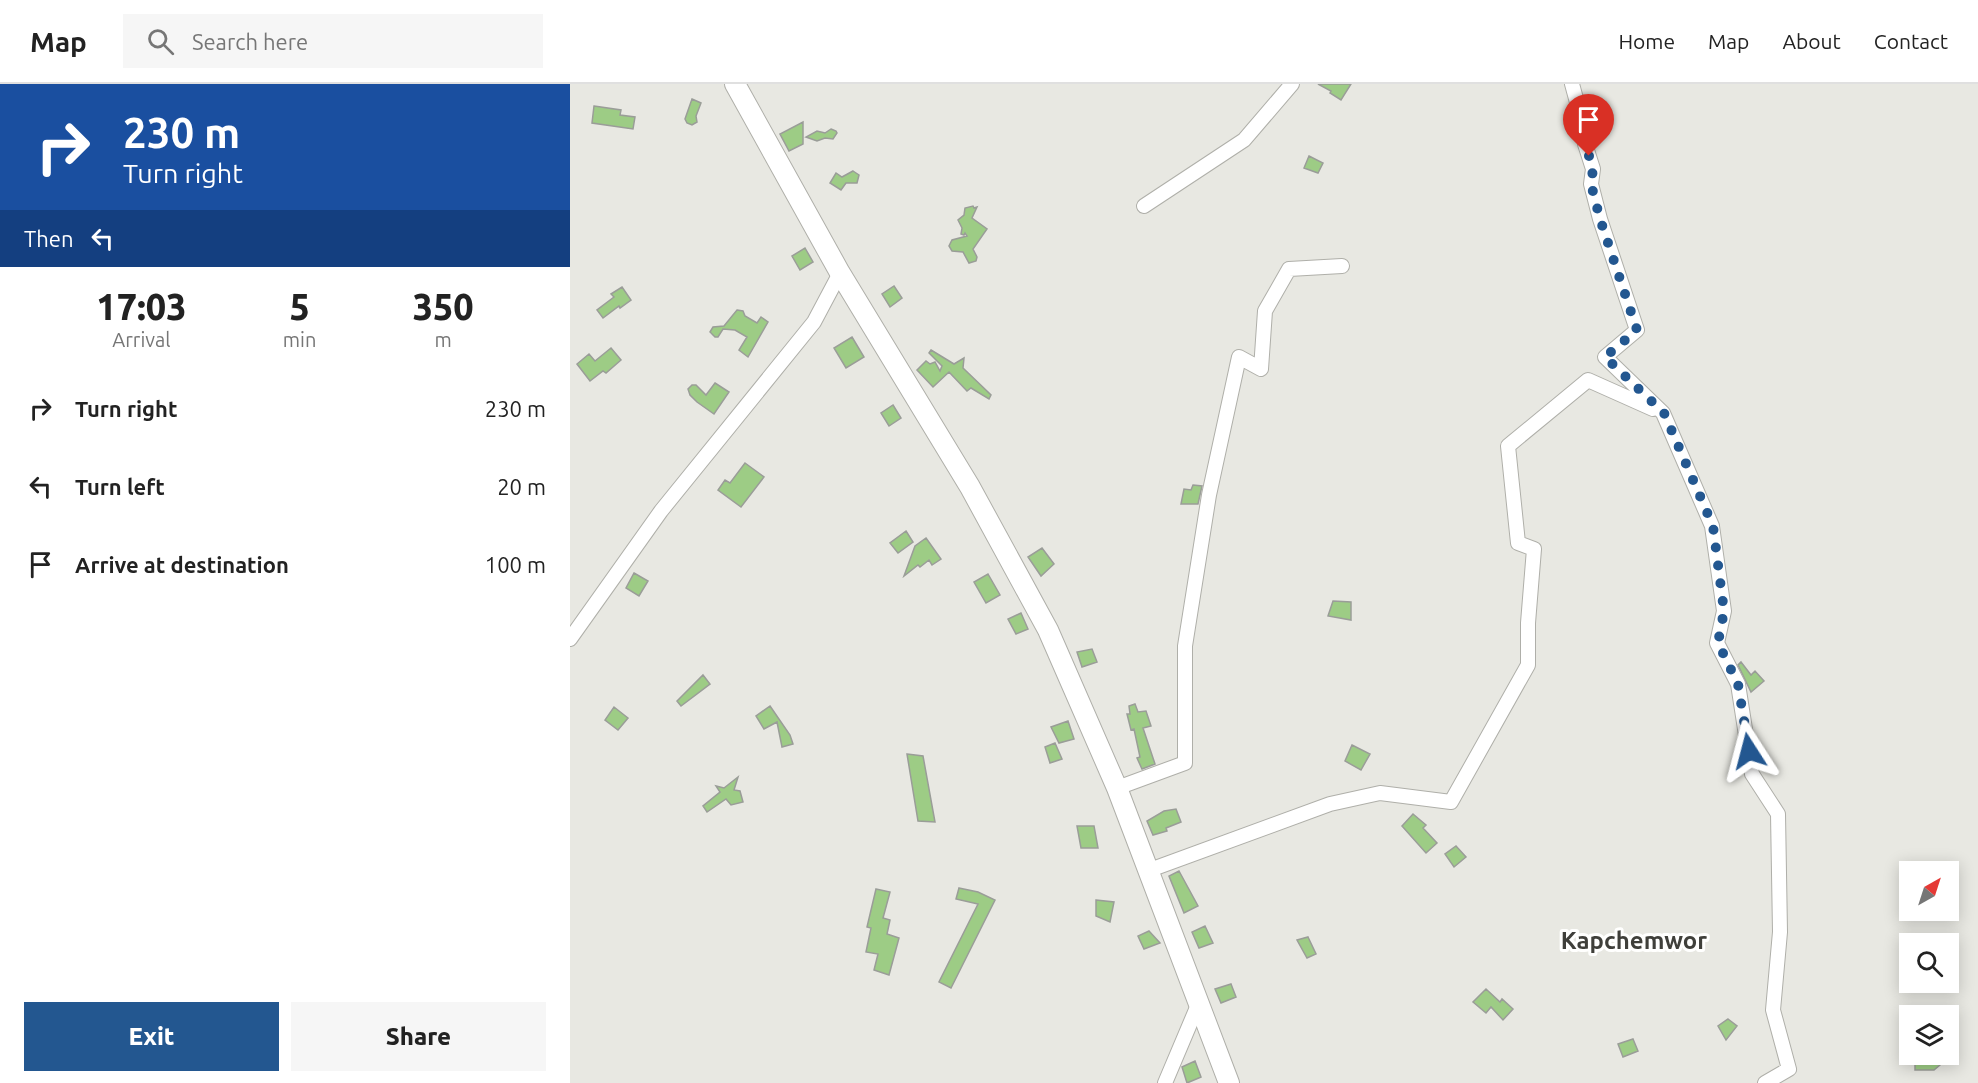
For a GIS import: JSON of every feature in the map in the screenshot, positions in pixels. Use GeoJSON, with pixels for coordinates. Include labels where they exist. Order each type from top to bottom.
{"type":"FeatureCollection","features":[{"type":"Feature","properties":{"kind":"street"},"geometry":{"type":"LineString","coordinates":[[735,84],[840,273],[970,487],[1048,630],[1117,788],[1229,1083]]}},
{"type":"Feature","properties":{"kind":"street"},"geometry":{"type":"LineString","coordinates":[[1144,206],[1244,140],[1292,84]]}},
{"type":"Feature","properties":{"kind":"street"},"geometry":{"type":"LineString","coordinates":[[1572,84],[1593,169],[1591,184],[1600,219],[1637,330],[1605,357],[1664,413],[1713,526],[1724,611],[1718,643],[1738,684],[1752,774],[1778,814],[1780,932],[1773,1010],[1789,1069],[1766,1083]]}},
{"type":"Feature","properties":{"kind":"street"},"geometry":{"type":"LineString","coordinates":[[1117,788],[1185,763],[1185,646],[1209,495],[1239,357],[1261,369],[1265,311],[1289,269],[1342,266]]}},
{"type":"Feature","properties":{"kind":"street"},"geometry":{"type":"LineString","coordinates":[[570,639],[661,511],[814,322],[840,273]]}},
{"type":"Feature","properties":{"kind":"street"},"geometry":{"type":"LineString","coordinates":[[1148,871],[1330,804],[1380,793],[1451,802],[1528,665],[1528,623],[1534,549],[1518,543],[1508,446],[1588,380],[1664,413]]}},
{"type":"Feature","properties":{"kind":"street"},"geometry":{"type":"LineString","coordinates":[[1165,1083],[1198,1005]]}},
{"type":"Feature","properties":{"kind":"building"},"geometry":{"type":"Polygon","coordinates":[[[1318,84],[1351,84],[1341,100],[1318,84]]]}},
{"type":"Feature","properties":{"kind":"building"},"geometry":{"type":"Polygon","coordinates":[[[692,99],[701,103],[696,116],[697,122],[692,125],[685,119],[692,99]]]}},
{"type":"Feature","properties":{"kind":"building"},"geometry":{"type":"Polygon","coordinates":[[[594,106],[621,110],[620,115],[635,117],[633,129],[592,123],[594,106]]]}},
{"type":"Feature","properties":{"kind":"building"},"geometry":{"type":"Polygon","coordinates":[[[803,122],[803,144],[789,151],[780,134],[803,122]]]}},
{"type":"Feature","properties":{"kind":"building"},"geometry":{"type":"Polygon","coordinates":[[[831,129],[837,133],[833,139],[825,138],[817,141],[806,137],[817,131],[825,133],[831,129]]]}},
{"type":"Feature","properties":{"kind":"building"},"geometry":{"type":"Polygon","coordinates":[[[1309,156],[1323,163],[1318,173],[1304,168],[1309,156]]]}},
{"type":"Feature","properties":{"kind":"building"},"geometry":{"type":"Polygon","coordinates":[[[853,171],[859,175],[857,183],[846,183],[841,190],[830,183],[836,173],[842,177],[853,171]]]}},
{"type":"Feature","properties":{"kind":"building"},"geometry":{"type":"Polygon","coordinates":[[[977,207],[972,218],[987,229],[973,249],[977,257],[976,261],[969,263],[963,252],[952,251],[949,246],[952,240],[967,236],[965,233],[961,234],[962,228],[958,220],[964,215],[965,208],[977,207]]]}},
{"type":"Feature","properties":{"kind":"building"},"geometry":{"type":"Polygon","coordinates":[[[805,248],[813,262],[800,270],[792,256],[805,248]]]}},
{"type":"Feature","properties":{"kind":"building"},"geometry":{"type":"Polygon","coordinates":[[[894,286],[902,298],[890,307],[882,294],[894,286]]]}},
{"type":"Feature","properties":{"kind":"building"},"geometry":{"type":"Polygon","coordinates":[[[622,287],[631,300],[603,318],[597,310],[614,297],[611,294],[622,287]]]}},
{"type":"Feature","properties":{"kind":"building"},"geometry":{"type":"Polygon","coordinates":[[[737,310],[743,311],[745,316],[757,323],[761,317],[768,322],[748,357],[739,350],[747,337],[735,330],[723,329],[718,337],[710,332],[713,327],[724,326],[737,310]]]}},
{"type":"Feature","properties":{"kind":"building"},"geometry":{"type":"Polygon","coordinates":[[[852,337],[864,357],[846,368],[834,348],[852,337]]]}},
{"type":"Feature","properties":{"kind":"building"},"geometry":{"type":"Polygon","coordinates":[[[611,348],[621,360],[606,373],[603,371],[590,381],[577,364],[589,354],[595,361],[611,348]]]}},
{"type":"Feature","properties":{"kind":"building"},"geometry":{"type":"Polygon","coordinates":[[[931,350],[954,364],[964,358],[963,368],[991,395],[989,399],[971,388],[967,391],[949,372],[933,387],[917,370],[926,361],[930,364],[935,362],[940,371],[942,366],[929,353],[931,350]]]}},
{"type":"Feature","properties":{"kind":"building"},"geometry":{"type":"Polygon","coordinates":[[[715,383],[729,392],[714,414],[697,402],[688,389],[696,385],[706,395],[715,383]]]}},
{"type":"Feature","properties":{"kind":"building"},"geometry":{"type":"Polygon","coordinates":[[[893,405],[901,418],[889,426],[881,413],[893,405]]]}},
{"type":"Feature","properties":{"kind":"building"},"geometry":{"type":"Polygon","coordinates":[[[745,463],[764,477],[741,507],[718,490],[725,480],[730,483],[745,463]]]}},
{"type":"Feature","properties":{"kind":"building"},"geometry":{"type":"Polygon","coordinates":[[[1193,485],[1202,486],[1198,504],[1181,504],[1184,489],[1191,490],[1193,485]]]}},
{"type":"Feature","properties":{"kind":"building"},"geometry":{"type":"Polygon","coordinates":[[[906,531],[913,542],[898,553],[890,543],[906,531]]]}},
{"type":"Feature","properties":{"kind":"building"},"geometry":{"type":"Polygon","coordinates":[[[926,538],[941,559],[932,565],[929,560],[920,567],[918,565],[904,576],[915,546],[926,538]]]}},
{"type":"Feature","properties":{"kind":"building"},"geometry":{"type":"Polygon","coordinates":[[[1042,548],[1054,564],[1041,576],[1028,557],[1042,548]]]}},
{"type":"Feature","properties":{"kind":"building"},"geometry":{"type":"Polygon","coordinates":[[[634,573],[648,581],[639,596],[626,588],[634,573]]]}},
{"type":"Feature","properties":{"kind":"building"},"geometry":{"type":"Polygon","coordinates":[[[988,574],[1000,595],[986,603],[974,582],[988,574]]]}},
{"type":"Feature","properties":{"kind":"building"},"geometry":{"type":"Polygon","coordinates":[[[1333,601],[1351,602],[1351,620],[1328,616],[1333,601]]]}},
{"type":"Feature","properties":{"kind":"building"},"geometry":{"type":"Polygon","coordinates":[[[1021,613],[1028,629],[1016,634],[1008,619],[1021,613]]]}},
{"type":"Feature","properties":{"kind":"building"},"geometry":{"type":"Polygon","coordinates":[[[1092,649],[1097,662],[1082,667],[1077,652],[1092,649]]]}},
{"type":"Feature","properties":{"kind":"building"},"geometry":{"type":"Polygon","coordinates":[[[1741,662],[1751,675],[1755,671],[1764,681],[1751,692],[1738,665],[1741,662]]]}},
{"type":"Feature","properties":{"kind":"building"},"geometry":{"type":"Polygon","coordinates":[[[703,675],[710,684],[681,706],[677,701],[703,675]]]}},
{"type":"Feature","properties":{"kind":"building"},"geometry":{"type":"Polygon","coordinates":[[[1135,704],[1138,712],[1146,711],[1151,726],[1143,728],[1155,764],[1142,769],[1137,758],[1140,757],[1134,729],[1131,730],[1127,714],[1130,714],[1129,706],[1135,704]]]}},
{"type":"Feature","properties":{"kind":"building"},"geometry":{"type":"Polygon","coordinates":[[[770,706],[790,735],[793,744],[782,747],[777,722],[764,729],[756,716],[770,706]]]}},
{"type":"Feature","properties":{"kind":"building"},"geometry":{"type":"Polygon","coordinates":[[[614,707],[628,718],[618,730],[605,720],[614,707]]]}},
{"type":"Feature","properties":{"kind":"building"},"geometry":{"type":"Polygon","coordinates":[[[1068,721],[1074,739],[1059,743],[1051,727],[1068,721]]]}},
{"type":"Feature","properties":{"kind":"building"},"geometry":{"type":"Polygon","coordinates":[[[1055,743],[1062,759],[1050,763],[1045,747],[1055,743]]]}},
{"type":"Feature","properties":{"kind":"building"},"geometry":{"type":"Polygon","coordinates":[[[1352,745],[1370,754],[1361,770],[1345,761],[1352,745]]]}},
{"type":"Feature","properties":{"kind":"building"},"geometry":{"type":"Polygon","coordinates":[[[907,754],[923,756],[935,822],[918,821],[907,754]]]}},
{"type":"Feature","properties":{"kind":"building"},"geometry":{"type":"Polygon","coordinates":[[[738,777],[734,790],[740,791],[743,802],[731,805],[726,799],[707,812],[703,806],[720,792],[716,786],[724,788],[738,777]]]}},
{"type":"Feature","properties":{"kind":"building"},"geometry":{"type":"Polygon","coordinates":[[[1176,809],[1181,822],[1166,828],[1167,831],[1153,835],[1147,821],[1164,811],[1176,809]]]}},
{"type":"Feature","properties":{"kind":"building"},"geometry":{"type":"Polygon","coordinates":[[[1413,814],[1426,825],[1423,828],[1437,843],[1426,853],[1402,826],[1413,814]]]}},
{"type":"Feature","properties":{"kind":"building"},"geometry":{"type":"Polygon","coordinates":[[[1077,826],[1094,826],[1098,848],[1081,848],[1077,826]]]}},
{"type":"Feature","properties":{"kind":"building"},"geometry":{"type":"Polygon","coordinates":[[[1456,846],[1466,857],[1454,867],[1445,854],[1456,846]]]}},
{"type":"Feature","properties":{"kind":"building"},"geometry":{"type":"Polygon","coordinates":[[[1179,871],[1198,906],[1184,913],[1169,876],[1179,871]]]}},
{"type":"Feature","properties":{"kind":"building"},"geometry":{"type":"Polygon","coordinates":[[[959,888],[978,892],[995,900],[951,988],[939,982],[978,904],[956,899],[959,888]]]}},
{"type":"Feature","properties":{"kind":"building"},"geometry":{"type":"Polygon","coordinates":[[[876,889],[890,892],[883,918],[890,920],[887,934],[899,938],[889,975],[874,970],[878,954],[866,952],[871,928],[867,927],[876,889]]]}},
{"type":"Feature","properties":{"kind":"building"},"geometry":{"type":"Polygon","coordinates":[[[1096,900],[1114,902],[1110,922],[1096,916],[1096,900]]]}},
{"type":"Feature","properties":{"kind":"building"},"geometry":{"type":"Polygon","coordinates":[[[1205,926],[1213,943],[1199,948],[1192,932],[1205,926]]]}},
{"type":"Feature","properties":{"kind":"building"},"geometry":{"type":"Polygon","coordinates":[[[1149,931],[1160,943],[1144,949],[1138,936],[1149,931]]]}},
{"type":"Feature","properties":{"kind":"building"},"geometry":{"type":"Polygon","coordinates":[[[1308,937],[1316,954],[1307,958],[1297,940],[1308,937]]]}},
{"type":"Feature","properties":{"kind":"building"},"geometry":{"type":"Polygon","coordinates":[[[1231,984],[1236,997],[1221,1003],[1215,989],[1231,984]]]}},
{"type":"Feature","properties":{"kind":"building"},"geometry":{"type":"Polygon","coordinates":[[[1486,989],[1500,1002],[1502,999],[1513,1009],[1503,1020],[1491,1007],[1486,1013],[1473,1002],[1486,989]]]}},
{"type":"Feature","properties":{"kind":"building"},"geometry":{"type":"Polygon","coordinates":[[[1728,1019],[1737,1026],[1726,1040],[1718,1026],[1728,1019]]]}},
{"type":"Feature","properties":{"kind":"building"},"geometry":{"type":"Polygon","coordinates":[[[1633,1039],[1638,1051],[1623,1057],[1618,1044],[1633,1039]]]}},
{"type":"Feature","properties":{"kind":"building"},"geometry":{"type":"Polygon","coordinates":[[[1195,1061],[1201,1077],[1187,1083],[1182,1067],[1195,1061]]]}},
{"type":"Feature","properties":{"kind":"building"},"geometry":{"type":"Polygon","coordinates":[[[1915,1065],[1940,1065],[1934,1070],[1915,1070],[1915,1065]]]}},
{"type":"Feature","properties":{"kind":"district","name":"Kapchemwor"},"geometry":{"type":"Point","coordinates":[1634,941]}},
{"type":"Feature","properties":{"kind":"route"},"geometry":{"type":"LineString","coordinates":[[1589,156],[1593,169],[1591,184],[1600,219],[1637,330],[1605,357],[1664,413],[1713,526],[1724,611],[1718,643],[1738,684],[1749,751]]}}]}
